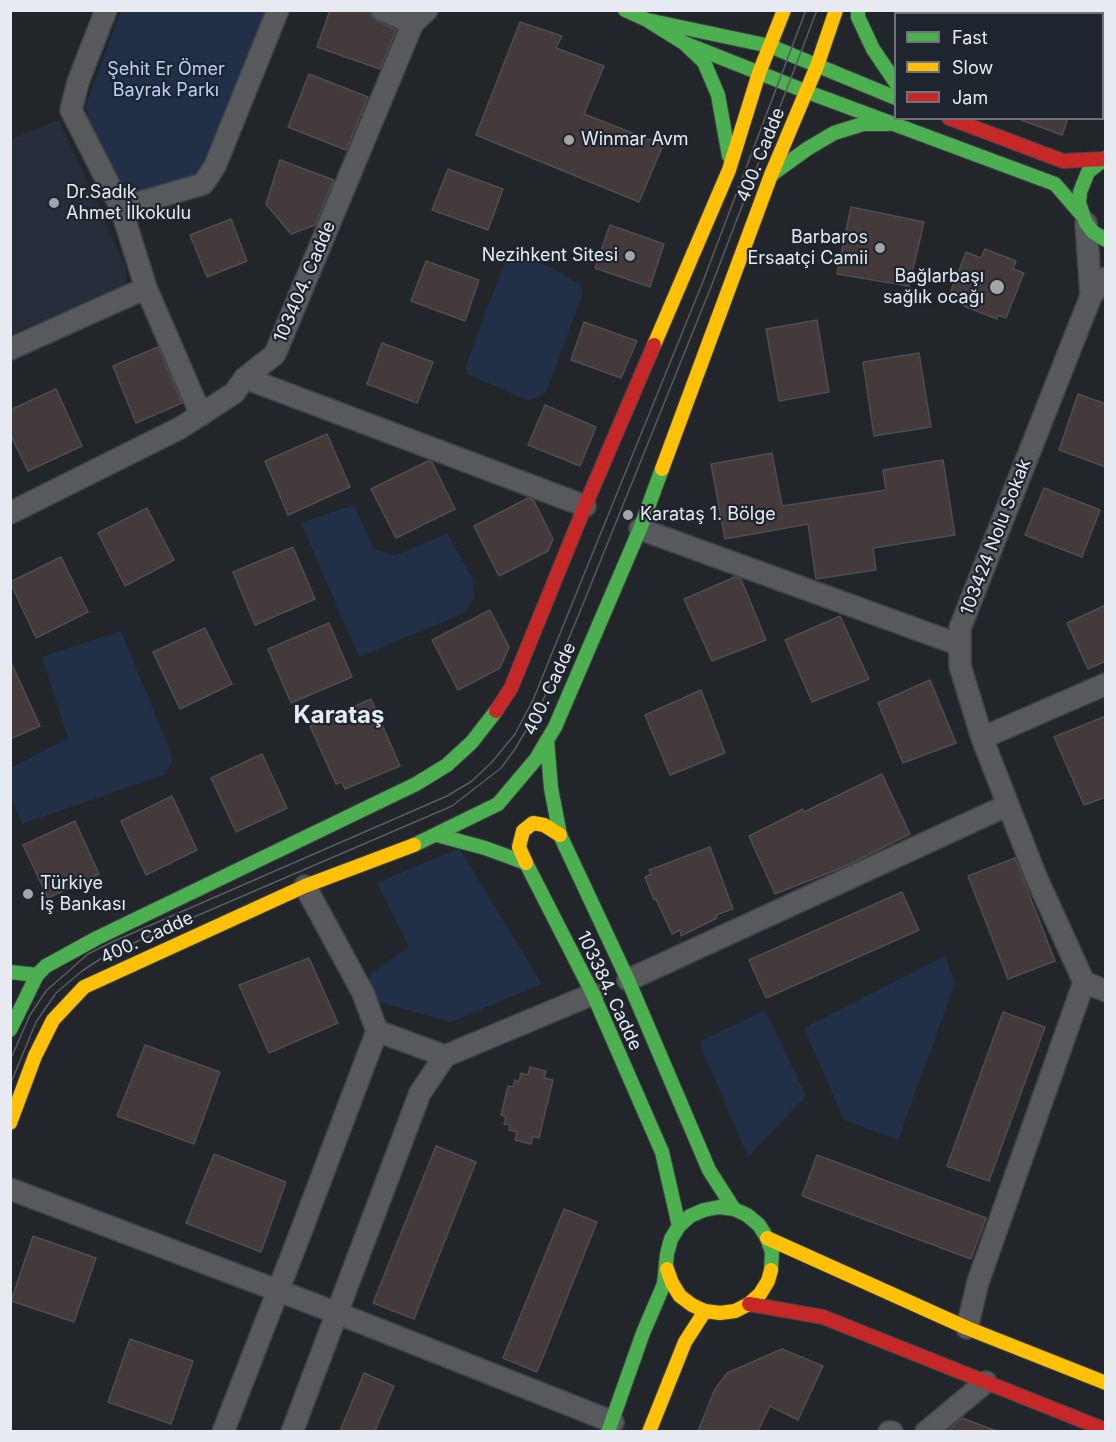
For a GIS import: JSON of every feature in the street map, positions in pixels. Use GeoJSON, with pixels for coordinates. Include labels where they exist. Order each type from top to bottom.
{"type":"FeatureCollection","features":[{"type":"Feature","properties":{"kind":"main road"},"geometry":{"type":"LineString","coordinates":[[625,10],[647,20],[684,43],[805,92],[1055,184],[1093,232],[1106,240]]}},
{"type":"Feature","properties":{"kind":"main road","name":"400. Cadde"},"geometry":{"type":"LineString","coordinates":[[10,1030],[37,975],[46,966],[97,938],[416,784],[447,765],[491,720],[511,688],[585,506],[729,170],[759,73],[784,10]]}},
{"type":"Feature","properties":{"kind":"main road","name":"400. Cadde"},"geometry":{"type":"LineString","coordinates":[[10,1123],[35,1056],[53,1020],[84,987],[306,886],[437,835],[498,804],[536,759],[558,721],[640,529],[771,175],[817,66],[836,10]]}},
{"type":"Feature","properties":{"kind":"main road"},"geometry":{"type":"LineString","coordinates":[[858,10],[873,49],[894,80]]}},
{"type":"Feature","properties":{"kind":"main road"},"geometry":{"type":"LineString","coordinates":[[647,20],[681,13]]}},
{"type":"Feature","properties":{"kind":"main road"},"geometry":{"type":"LineString","coordinates":[[647,20],[770,46],[894,97]]}},
{"type":"Feature","properties":{"kind":"main road"},"geometry":{"type":"LineString","coordinates":[[684,43],[704,62],[718,96],[726,128],[729,170]]}},
{"type":"Feature","properties":{"kind":"main road"},"geometry":{"type":"LineString","coordinates":[[954,120],[1063,161],[1105,159]]}},
{"type":"Feature","properties":{"kind":"main road"},"geometry":{"type":"LineString","coordinates":[[771,175],[834,133],[863,124],[897,124]]}},
{"type":"Feature","properties":{"kind":"main road"},"geometry":{"type":"LineString","coordinates":[[1084,219],[1080,192],[1083,182],[1088,172],[1105,159]]}},
{"type":"Feature","properties":{"kind":"main road"},"geometry":{"type":"LineString","coordinates":[[547,740],[551,788],[560,835],[628,980],[709,1170],[734,1209]]}},
{"type":"Feature","properties":{"kind":"main road","name":"103384. Cadde"},"geometry":{"type":"LineString","coordinates":[[560,835],[544,825],[533,823],[523,831],[519,848],[593,994],[662,1152],[679,1226]]}},
{"type":"Feature","properties":{"kind":"main road"},"geometry":{"type":"LineString","coordinates":[[437,835],[485,848],[526,863]]}},
{"type":"Feature","properties":{"kind":"main road"},"geometry":{"type":"LineString","coordinates":[[10,972],[37,975]]}},
{"type":"Feature","properties":{"kind":"main road"},"geometry":{"type":"LineString","coordinates":[[610,1426],[667,1269],[669,1246],[679,1226],[690,1216],[704,1210],[734,1209],[747,1215],[759,1225],[767,1238],[771,1252],[772,1267],[768,1281],[760,1294],[749,1304],[735,1311],[720,1313],[705,1311],[692,1305],[680,1296],[667,1269]]}},
{"type":"Feature","properties":{"kind":"main road"},"geometry":{"type":"LineString","coordinates":[[767,1238],[967,1329],[1106,1383]]}},
{"type":"Feature","properties":{"kind":"main road"},"geometry":{"type":"LineString","coordinates":[[749,1304],[823,1317],[1106,1430]]}},
{"type":"Feature","properties":{"kind":"main road"},"geometry":{"type":"LineString","coordinates":[[649,1431],[685,1342],[705,1311]]}},
{"type":"Feature","properties":{"kind":"street"},"geometry":{"type":"LineString","coordinates":[[106,10],[78,82],[71,110],[121,208],[146,288],[201,415]]}},
{"type":"Feature","properties":{"kind":"street"},"geometry":{"type":"LineString","coordinates":[[121,208],[203,184],[215,166],[278,10]]}},
{"type":"Feature","properties":{"kind":"street"},"geometry":{"type":"LineString","coordinates":[[382,10],[417,15]]}},
{"type":"Feature","properties":{"kind":"street","name":"103404. Cadde"},"geometry":{"type":"LineString","coordinates":[[10,513],[180,428],[234,393],[245,378],[275,354],[417,15]]}},
{"type":"Feature","properties":{"kind":"street","name":"103424 Nolu Sokak"},"geometry":{"type":"LineString","coordinates":[[1084,219],[1091,296]]}},
{"type":"Feature","properties":{"kind":"street","name":"103424 Nolu Sokak"},"geometry":{"type":"LineString","coordinates":[[1084,982],[1037,879],[982,738],[960,666],[960,628],[1091,296],[1106,278]]}},
{"type":"Feature","properties":{"kind":"street"},"geometry":{"type":"LineString","coordinates":[[10,349],[146,288]]}},
{"type":"Feature","properties":{"kind":"street"},"geometry":{"type":"LineString","coordinates":[[245,378],[585,506]]}},
{"type":"Feature","properties":{"kind":"street"},"geometry":{"type":"LineString","coordinates":[[640,529],[960,645]]}},
{"type":"Feature","properties":{"kind":"street"},"geometry":{"type":"LineString","coordinates":[[982,738],[1106,684]]}},
{"type":"Feature","properties":{"kind":"street"},"geometry":{"type":"LineString","coordinates":[[628,980],[1008,805]]}},
{"type":"Feature","properties":{"kind":"street"},"geometry":{"type":"LineString","coordinates":[[223,1431],[377,1031],[363,993],[306,886]]}},
{"type":"Feature","properties":{"kind":"street"},"geometry":{"type":"LineString","coordinates":[[967,1329],[978,1282],[1084,982],[1106,991]]}},
{"type":"Feature","properties":{"kind":"street"},"geometry":{"type":"LineString","coordinates":[[292,1431],[420,1093],[445,1056],[593,994]]}},
{"type":"Feature","properties":{"kind":"street"},"geometry":{"type":"LineString","coordinates":[[377,1031],[445,1056]]}},
{"type":"Feature","properties":{"kind":"street"},"geometry":{"type":"LineString","coordinates":[[10,1189],[337,1313],[610,1426]]}},
{"type":"Feature","properties":{"kind":"street"},"geometry":{"type":"LineString","coordinates":[[926,1431],[986,1382]]}},
{"type":"Feature","properties":{"kind":"shaded area","name":"Dr.Sadık Ahmet İlkokulu"},"geometry":{"type":"Polygon","coordinates":[[[59,120],[126,268],[126,285],[11,334],[11,139],[59,120]]]}},
{"type":"Feature","properties":{"kind":"green space","name":"Şehit Er Ömer Bayrak Parkı"},"geometry":{"type":"Polygon","coordinates":[[[121,11],[265,11],[202,171],[154,189],[123,195],[114,183],[85,106],[121,11]]]}},
{"type":"Feature","properties":{"kind":"green space"},"geometry":{"type":"Polygon","coordinates":[[[516,256],[551,267],[582,286],[583,293],[546,392],[537,398],[527,400],[467,374],[466,365],[507,258],[516,256]]]}},
{"type":"Feature","properties":{"kind":"green space"},"geometry":{"type":"Polygon","coordinates":[[[354,505],[374,549],[396,556],[447,533],[473,580],[474,598],[464,613],[359,657],[301,523],[354,505]]]}},
{"type":"Feature","properties":{"kind":"green space"},"geometry":{"type":"Polygon","coordinates":[[[121,631],[173,758],[166,774],[22,824],[11,797],[11,768],[68,738],[42,657],[121,631]]]}},
{"type":"Feature","properties":{"kind":"green space"},"geometry":{"type":"Polygon","coordinates":[[[459,848],[542,984],[451,1022],[375,1001],[369,975],[409,947],[377,883],[459,848]]]}},
{"type":"Feature","properties":{"kind":"green space"},"geometry":{"type":"Polygon","coordinates":[[[945,956],[955,983],[898,1140],[844,1120],[804,1028],[945,956]]]}},
{"type":"Feature","properties":{"kind":"green space"},"geometry":{"type":"Polygon","coordinates":[[[765,1010],[806,1096],[748,1157],[699,1042],[765,1010]]]}},
{"type":"Feature","properties":{"kind":"building"},"geometry":{"type":"Polygon","coordinates":[[[330,10],[369,10],[377,21],[396,30],[380,69],[317,47],[330,10]]]}},
{"type":"Feature","properties":{"kind":"building","name":"Winmar Avm"},"geometry":{"type":"Polygon","coordinates":[[[520,22],[562,36],[556,48],[604,66],[584,114],[663,145],[639,202],[476,135],[520,22]]]}},
{"type":"Feature","properties":{"kind":"building"},"geometry":{"type":"Polygon","coordinates":[[[309,74],[368,97],[346,150],[288,127],[309,74]]]}},
{"type":"Feature","properties":{"kind":"building"},"geometry":{"type":"Polygon","coordinates":[[[1021,120],[1067,120],[1062,135],[1021,120]]]}},
{"type":"Feature","properties":{"kind":"building"},"geometry":{"type":"Polygon","coordinates":[[[280,160],[334,180],[315,225],[291,234],[266,204],[280,160]]]}},
{"type":"Feature","properties":{"kind":"building","name":"Nezihkent Sitesi"},"geometry":{"type":"Polygon","coordinates":[[[448,169],[503,189],[488,230],[432,210],[448,169]]]}},
{"type":"Feature","properties":{"kind":"building","name":"Barbaros Ersaatçi Camii"},"geometry":{"type":"Polygon","coordinates":[[[851,207],[924,222],[909,286],[837,274],[851,207]]]}},
{"type":"Feature","properties":{"kind":"building"},"geometry":{"type":"Polygon","coordinates":[[[231,219],[247,261],[207,277],[190,235],[231,219]]]}},
{"type":"Feature","properties":{"kind":"building","name":"Nezihkent Sitesi"},"geometry":{"type":"Polygon","coordinates":[[[610,225],[664,244],[650,287],[595,268],[610,225]]]}},
{"type":"Feature","properties":{"kind":"building"},"geometry":{"type":"Polygon","coordinates":[[[985,249],[1016,261],[1013,269],[1024,273],[1006,318],[998,315],[997,319],[964,306],[966,302],[949,296],[966,252],[981,258],[985,249]]]}},
{"type":"Feature","properties":{"kind":"building","name":"Nezihkent Sitesi"},"geometry":{"type":"Polygon","coordinates":[[[426,261],[479,280],[465,321],[411,301],[426,261]]]}},
{"type":"Feature","properties":{"kind":"building"},"geometry":{"type":"Polygon","coordinates":[[[817,320],[829,392],[779,401],[766,329],[817,320]]]}},
{"type":"Feature","properties":{"kind":"building"},"geometry":{"type":"Polygon","coordinates":[[[584,322],[637,341],[621,378],[571,360],[584,322]]]}},
{"type":"Feature","properties":{"kind":"building"},"geometry":{"type":"Polygon","coordinates":[[[382,343],[433,362],[417,403],[367,384],[382,343]]]}},
{"type":"Feature","properties":{"kind":"building"},"geometry":{"type":"Polygon","coordinates":[[[158,347],[182,403],[136,423],[113,366],[158,347]]]}},
{"type":"Feature","properties":{"kind":"building"},"geometry":{"type":"Polygon","coordinates":[[[919,353],[931,427],[874,436],[863,362],[919,353]]]}},
{"type":"Feature","properties":{"kind":"building"},"geometry":{"type":"Polygon","coordinates":[[[56,389],[82,446],[28,471],[10,434],[10,410],[56,389]]]}},
{"type":"Feature","properties":{"kind":"building"},"geometry":{"type":"Polygon","coordinates":[[[1078,394],[1106,404],[1106,467],[1059,450],[1078,394]]]}},
{"type":"Feature","properties":{"kind":"building"},"geometry":{"type":"Polygon","coordinates":[[[545,405],[596,427],[580,466],[528,445],[545,405]]]}},
{"type":"Feature","properties":{"kind":"building"},"geometry":{"type":"Polygon","coordinates":[[[327,434],[350,487],[288,515],[265,461],[327,434]]]}},
{"type":"Feature","properties":{"kind":"building"},"geometry":{"type":"Polygon","coordinates":[[[772,453],[782,506],[886,490],[883,470],[943,460],[955,535],[873,548],[876,570],[816,579],[808,524],[725,539],[711,464],[772,453]]]}},
{"type":"Feature","properties":{"kind":"building"},"geometry":{"type":"Polygon","coordinates":[[[428,461],[432,462],[455,509],[396,538],[371,489],[428,461]]]}},
{"type":"Feature","properties":{"kind":"building"},"geometry":{"type":"Polygon","coordinates":[[[1044,488],[1100,510],[1082,557],[1025,535],[1044,488]]]}},
{"type":"Feature","properties":{"kind":"building"},"geometry":{"type":"Polygon","coordinates":[[[528,498],[534,501],[553,539],[548,551],[499,576],[474,526],[528,498]]]}},
{"type":"Feature","properties":{"kind":"building"},"geometry":{"type":"Polygon","coordinates":[[[147,508],[174,560],[125,586],[98,533],[147,508]]]}},
{"type":"Feature","properties":{"kind":"building"},"geometry":{"type":"Polygon","coordinates":[[[293,547],[315,599],[255,625],[233,572],[293,547]]]}},
{"type":"Feature","properties":{"kind":"building"},"geometry":{"type":"Polygon","coordinates":[[[61,557],[88,612],[36,638],[10,582],[61,557]]]}},
{"type":"Feature","properties":{"kind":"building"},"geometry":{"type":"Polygon","coordinates":[[[735,577],[741,579],[766,640],[712,661],[684,599],[735,577]]]}},
{"type":"Feature","properties":{"kind":"building"},"geometry":{"type":"Polygon","coordinates":[[[1106,605],[1106,661],[1088,669],[1067,623],[1106,605]]]}},
{"type":"Feature","properties":{"kind":"building"},"geometry":{"type":"Polygon","coordinates":[[[490,610],[509,647],[500,668],[458,690],[432,640],[490,610]]]}},
{"type":"Feature","properties":{"kind":"building"},"geometry":{"type":"Polygon","coordinates":[[[840,616],[869,679],[812,702],[785,640],[840,616]]]}},
{"type":"Feature","properties":{"kind":"building"},"geometry":{"type":"Polygon","coordinates":[[[329,623],[352,677],[291,703],[268,649],[329,623]]]}},
{"type":"Feature","properties":{"kind":"building"},"geometry":{"type":"Polygon","coordinates":[[[205,628],[232,684],[180,709],[153,652],[205,628]]]}},
{"type":"Feature","properties":{"kind":"building"},"geometry":{"type":"Polygon","coordinates":[[[10,660],[40,726],[10,739],[10,660]]]}},
{"type":"Feature","properties":{"kind":"building"},"geometry":{"type":"Polygon","coordinates":[[[930,680],[956,743],[903,763],[878,703],[930,680]]]}},
{"type":"Feature","properties":{"kind":"building"},"geometry":{"type":"Polygon","coordinates":[[[701,690],[725,753],[670,775],[645,715],[701,690]]]}},
{"type":"Feature","properties":{"kind":"building"},"geometry":{"type":"Polygon","coordinates":[[[371,699],[400,766],[345,789],[342,782],[336,784],[310,726],[371,699]]]}},
{"type":"Feature","properties":{"kind":"building"},"geometry":{"type":"Polygon","coordinates":[[[1106,716],[1106,797],[1084,805],[1054,737],[1106,716]]]}},
{"type":"Feature","properties":{"kind":"building"},"geometry":{"type":"Polygon","coordinates":[[[262,754],[287,808],[236,832],[211,778],[262,754]]]}},
{"type":"Feature","properties":{"kind":"building"},"geometry":{"type":"Polygon","coordinates":[[[882,774],[910,834],[846,866],[775,894],[749,836],[882,774]]]}},
{"type":"Feature","properties":{"kind":"building"},"geometry":{"type":"Polygon","coordinates":[[[172,796],[197,850],[146,875],[121,821],[172,796]]]}},
{"type":"Feature","properties":{"kind":"building"},"geometry":{"type":"Polygon","coordinates":[[[75,821],[99,874],[48,898],[23,845],[75,821]]]}},
{"type":"Feature","properties":{"kind":"building"},"geometry":{"type":"Polygon","coordinates":[[[710,847],[733,909],[716,915],[717,918],[681,936],[680,930],[672,934],[645,877],[651,874],[649,870],[710,847]]]}},
{"type":"Feature","properties":{"kind":"building"},"geometry":{"type":"Polygon","coordinates":[[[1015,858],[1055,961],[1008,979],[968,876],[1015,858]]]}},
{"type":"Feature","properties":{"kind":"building"},"geometry":{"type":"Polygon","coordinates":[[[902,892],[919,930],[766,998],[749,960],[902,892]]]}},
{"type":"Feature","properties":{"kind":"building"},"geometry":{"type":"Polygon","coordinates":[[[309,958],[338,1023],[269,1053],[239,985],[309,958]]]}},
{"type":"Feature","properties":{"kind":"building"},"geometry":{"type":"Polygon","coordinates":[[[1003,1012],[1045,1027],[989,1181],[947,1166],[1003,1012]]]}},
{"type":"Feature","properties":{"kind":"building"},"geometry":{"type":"Polygon","coordinates":[[[145,1045],[220,1072],[194,1144],[117,1116],[145,1045]]]}},
{"type":"Feature","properties":{"kind":"building"},"geometry":{"type":"Polygon","coordinates":[[[530,1067],[546,1071],[544,1078],[553,1080],[539,1138],[533,1136],[531,1144],[515,1140],[517,1132],[509,1130],[510,1125],[504,1124],[506,1117],[501,1115],[508,1086],[513,1087],[515,1080],[519,1082],[521,1073],[528,1075],[530,1067]]]}},
{"type":"Feature","properties":{"kind":"building"},"geometry":{"type":"Polygon","coordinates":[[[436,1146],[476,1162],[414,1319],[373,1303],[436,1146]]]}},
{"type":"Feature","properties":{"kind":"building"},"geometry":{"type":"Polygon","coordinates":[[[214,1154],[286,1182],[261,1252],[186,1223],[214,1154]]]}},
{"type":"Feature","properties":{"kind":"building"},"geometry":{"type":"Polygon","coordinates":[[[817,1155],[986,1218],[971,1259],[802,1196],[817,1155]]]}},
{"type":"Feature","properties":{"kind":"building"},"geometry":{"type":"Polygon","coordinates":[[[564,1209],[597,1222],[537,1372],[503,1358],[564,1209]]]}},
{"type":"Feature","properties":{"kind":"building"},"geometry":{"type":"Polygon","coordinates":[[[33,1236],[96,1258],[74,1322],[11,1301],[33,1236]]]}},
{"type":"Feature","properties":{"kind":"building"},"geometry":{"type":"Polygon","coordinates":[[[130,1339],[193,1361],[171,1424],[108,1402],[130,1339]]]}},
{"type":"Feature","properties":{"kind":"building"},"geometry":{"type":"Polygon","coordinates":[[[782,1349],[823,1366],[798,1420],[770,1406],[758,1431],[698,1431],[715,1389],[727,1373],[782,1349]]]}},
{"type":"Feature","properties":{"kind":"building"},"geometry":{"type":"Polygon","coordinates":[[[364,1373],[394,1386],[375,1431],[340,1431],[364,1373]]]}},
{"type":"Feature","properties":{"kind":"building"},"geometry":{"type":"Polygon","coordinates":[[[962,1418],[994,1430],[948,1431],[962,1418]]]}},
{"type":"Feature","properties":{"kind":"tram line"},"geometry":{"type":"LineString","coordinates":[[12,1056],[30,1015],[46,991],[88,954],[447,796],[472,781],[492,762],[515,734],[533,700],[702,284],[806,10]]}},
{"type":"Feature","properties":{"kind":"tram line"},"geometry":{"type":"LineString","coordinates":[[10,1085],[36,1022],[56,993],[82,971],[108,954],[452,806],[501,768],[541,705],[579,614],[711,287],[817,10]]}},
{"type":"Feature","properties":{"kind":"traffic: fast"},"geometry":{"type":"LineString","coordinates":[[625,10],[647,20],[770,46],[894,97]]}},
{"type":"Feature","properties":{"kind":"traffic: fast"},"geometry":{"type":"LineString","coordinates":[[858,10],[858,17],[873,49],[894,80]]}},
{"type":"Feature","properties":{"kind":"traffic: fast"},"geometry":{"type":"LineString","coordinates":[[647,20],[684,43],[805,91],[1055,184],[1081,214]]}},
{"type":"Feature","properties":{"kind":"traffic: fast"},"geometry":{"type":"LineString","coordinates":[[686,45],[704,62],[718,95],[729,156]]}},
{"type":"Feature","properties":{"kind":"traffic: fast"},"geometry":{"type":"LineString","coordinates":[[771,175],[834,133],[863,124],[889,124]]}},
{"type":"Feature","properties":{"kind":"traffic: fast"},"geometry":{"type":"LineString","coordinates":[[1106,158],[1088,172],[1080,192],[1079,203],[1086,223],[1093,232],[1106,240]]}},
{"type":"Feature","properties":{"kind":"traffic: fast"},"geometry":{"type":"LineString","coordinates":[[414,845],[498,804],[536,759],[555,727],[640,529],[662,469]]}},
{"type":"Feature","properties":{"kind":"traffic: fast"},"geometry":{"type":"LineString","coordinates":[[10,1030],[37,975],[46,966],[97,938],[416,784],[447,765],[472,742],[496,711]]}},
{"type":"Feature","properties":{"kind":"traffic: fast"},"geometry":{"type":"LineString","coordinates":[[547,740],[551,788],[560,835],[628,980],[709,1170],[734,1209]]}},
{"type":"Feature","properties":{"kind":"traffic: fast"},"geometry":{"type":"LineString","coordinates":[[437,835],[485,848],[526,863],[593,994],[662,1152],[679,1226]]}},
{"type":"Feature","properties":{"kind":"traffic: fast"},"geometry":{"type":"LineString","coordinates":[[10,972],[37,975]]}},
{"type":"Feature","properties":{"kind":"traffic: fast"},"geometry":{"type":"LineString","coordinates":[[608,1432],[643,1333],[664,1284],[667,1254],[671,1239],[679,1226],[690,1216],[719,1207],[734,1209],[747,1215],[759,1225],[767,1238],[772,1252],[771,1270]]}},
{"type":"Feature","properties":{"kind":"traffic: slow"},"geometry":{"type":"LineString","coordinates":[[654,345],[729,170],[759,73],[784,10]]}},
{"type":"Feature","properties":{"kind":"traffic: slow"},"geometry":{"type":"LineString","coordinates":[[662,469],[771,175],[817,66],[836,10]]}},
{"type":"Feature","properties":{"kind":"traffic: slow"},"geometry":{"type":"LineString","coordinates":[[526,863],[519,847],[523,831],[533,823],[544,825],[560,835]]}},
{"type":"Feature","properties":{"kind":"traffic: slow"},"geometry":{"type":"LineString","coordinates":[[10,1123],[35,1056],[53,1020],[84,987],[305,886],[414,845]]}},
{"type":"Feature","properties":{"kind":"traffic: slow"},"geometry":{"type":"LineString","coordinates":[[767,1238],[967,1328],[1106,1383]]}},
{"type":"Feature","properties":{"kind":"traffic: slow"},"geometry":{"type":"LineString","coordinates":[[667,1269],[680,1296],[705,1311],[720,1313],[735,1311],[749,1304],[760,1294],[768,1281],[771,1270]]}},
{"type":"Feature","properties":{"kind":"traffic: slow"},"geometry":{"type":"LineString","coordinates":[[649,1432],[685,1342],[705,1311]]}},
{"type":"Feature","properties":{"kind":"traffic: jam"},"geometry":{"type":"LineString","coordinates":[[954,120],[1063,161],[1104,159]]}},
{"type":"Feature","properties":{"kind":"traffic: jam"},"geometry":{"type":"LineString","coordinates":[[496,711],[511,688],[654,345]]}},
{"type":"Feature","properties":{"kind":"traffic: jam"},"geometry":{"type":"LineString","coordinates":[[749,1304],[823,1317],[1106,1430]]}},
{"type":"Feature","properties":{"kind":"place","name":"Winmar Avm"},"geometry":{"type":"Point","coordinates":[569,140]}},
{"type":"Feature","properties":{"kind":"place","name":"Dr.Sadık Ahmet İlkokulu"},"geometry":{"type":"Point","coordinates":[54,203]}},
{"type":"Feature","properties":{"kind":"place","name":"Barbaros Ersaatçi Camii"},"geometry":{"type":"Point","coordinates":[880,248]}},
{"type":"Feature","properties":{"kind":"place","name":"Nezihkent Sitesi"},"geometry":{"type":"Point","coordinates":[630,256]}},
{"type":"Feature","properties":{"kind":"place","name":"Bağlarbaşı sağlık ocağı"},"geometry":{"type":"Point","coordinates":[997,287]}},
{"type":"Feature","properties":{"kind":"place","name":"Karataş 1. Bölge"},"geometry":{"type":"Point","coordinates":[628,515]}},
{"type":"Feature","properties":{"kind":"place","name":"Türkiye İş Bankası"},"geometry":{"type":"Point","coordinates":[28,894]}},
{"type":"Feature","properties":{"kind":"district","name":"Karataş"},"geometry":{"type":"Point","coordinates":[339,716]}}]}
